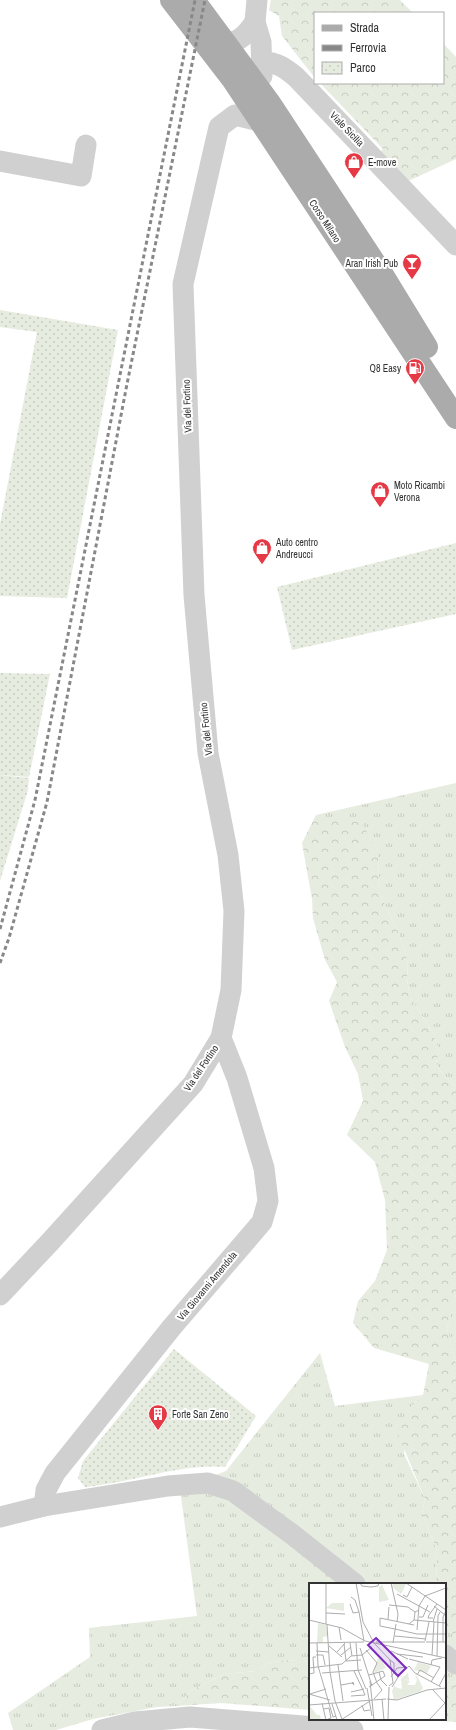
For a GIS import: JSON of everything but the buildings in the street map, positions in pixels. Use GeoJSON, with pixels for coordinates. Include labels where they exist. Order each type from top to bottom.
{"type":"FeatureCollection","features":[{"type":"Feature","properties":{"kind":"main road","name":"Corso Milano"},"geometry":{"type":"LineString","coordinates":[[171,0],[193,26],[232,79],[456,418]]}},
{"type":"Feature","properties":{"kind":"main road","name":"Corso Milano"},"geometry":{"type":"LineString","coordinates":[[195,1],[261,90],[383,275],[412,324],[456,391]]}},
{"type":"Feature","properties":{"kind":"street"},"geometry":{"type":"LineString","coordinates":[[257,0],[255,22],[261,42],[263,62],[261,90]]}},
{"type":"Feature","properties":{"kind":"street"},"geometry":{"type":"LineString","coordinates":[[226,42],[231,43],[238,40],[255,22]]}},
{"type":"Feature","properties":{"kind":"street","name":"Viale Sicilia"},"geometry":{"type":"LineString","coordinates":[[263,62],[274,62],[286,68],[296,77],[456,245]]}},
{"type":"Feature","properties":{"kind":"street","name":"Via del Fortino"},"geometry":{"type":"LineString","coordinates":[[0,1295],[193,1084],[221,1038],[231,990],[234,911],[228,855],[208,753],[194,595],[183,284],[219,126],[235,115],[259,121]]}},
{"type":"Feature","properties":{"kind":"street"},"geometry":{"type":"LineString","coordinates":[[0,161],[81,176],[86,144]]}},
{"type":"Feature","properties":{"kind":"street","name":"Via Giovanni Amendola"},"geometry":{"type":"LineString","coordinates":[[44,1506],[46,1490],[55,1473],[172,1327],[262,1222],[268,1201],[264,1168],[237,1078],[221,1038]]}},
{"type":"Feature","properties":{"kind":"street"},"geometry":{"type":"LineString","coordinates":[[0,1517],[44,1506],[168,1486],[208,1483],[232,1491],[354,1583]]}},
{"type":"Feature","properties":{"kind":"street"},"geometry":{"type":"LineString","coordinates":[[446,1656],[456,1664]]}},
{"type":"Feature","properties":{"kind":"street"},"geometry":{"type":"LineString","coordinates":[[102,1730],[136,1722],[190,1717],[353,1730]]}},
{"type":"Feature","properties":{"kind":"green space"},"geometry":{"type":"Polygon","coordinates":[[[271,0],[400,0],[412,12],[314,12],[314,77],[282,36],[279,16],[269,10],[271,0]]]}},
{"type":"Feature","properties":{"kind":"green space"},"geometry":{"type":"Polygon","coordinates":[[[444,44],[456,57],[456,159],[404,183],[377,156],[383,149],[321,84],[444,84],[444,44]]]}},
{"type":"Feature","properties":{"kind":"green space"},"geometry":{"type":"Polygon","coordinates":[[[0,310],[118,330],[67,598],[0,596],[0,524],[37,332],[0,327],[0,310]]]}},
{"type":"Feature","properties":{"kind":"green space"},"geometry":{"type":"Polygon","coordinates":[[[456,543],[456,614],[292,650],[277,587],[456,543]]]}},
{"type":"Feature","properties":{"kind":"green space"},"geometry":{"type":"Polygon","coordinates":[[[0,673],[50,674],[29,777],[0,775],[0,673]]]}},
{"type":"Feature","properties":{"kind":"green space"},"geometry":{"type":"Polygon","coordinates":[[[0,775],[29,778],[28,790],[0,881],[0,775]]]}},
{"type":"Feature","properties":{"kind":"green space"},"geometry":{"type":"Polygon","coordinates":[[[456,783],[456,1087],[441,1072],[436,1063],[439,1051],[433,1033],[410,997],[407,979],[408,962],[399,934],[379,892],[378,854],[316,815],[456,783]]]}},
{"type":"Feature","properties":{"kind":"green space"},"geometry":{"type":"Polygon","coordinates":[[[316,815],[362,823],[378,854],[379,892],[399,934],[408,962],[407,979],[410,997],[433,1033],[439,1051],[436,1063],[441,1072],[456,1087],[456,1295],[447,1328],[456,1363],[456,1637],[446,1628],[446,1583],[436,1583],[437,1551],[422,1513],[425,1499],[397,1432],[407,1411],[423,1395],[429,1364],[374,1348],[353,1323],[358,1301],[375,1281],[387,1250],[385,1200],[375,1162],[347,1135],[363,1101],[358,1074],[345,1047],[329,1001],[337,982],[325,960],[313,918],[312,899],[302,843],[316,815]]]}},
{"type":"Feature","properties":{"kind":"green space"},"geometry":{"type":"Polygon","coordinates":[[[456,1295],[456,1363],[447,1328],[456,1295]]]}},
{"type":"Feature","properties":{"kind":"green space"},"geometry":{"type":"Polygon","coordinates":[[[174,1349],[256,1416],[225,1467],[191,1468],[85,1487],[78,1478],[83,1461],[174,1349]]]}},
{"type":"Feature","properties":{"kind":"green space"},"geometry":{"type":"Polygon","coordinates":[[[320,1353],[335,1406],[423,1395],[407,1411],[404,1454],[425,1499],[422,1513],[437,1551],[436,1583],[309,1583],[309,1662],[285,1660],[268,1663],[257,1671],[224,1674],[192,1690],[176,1706],[157,1707],[93,1719],[56,1730],[13,1730],[8,1713],[90,1657],[89,1628],[197,1616],[180,1489],[226,1471],[320,1353]]]}},
{"type":"Feature","properties":{"kind":"green space"},"geometry":{"type":"Polygon","coordinates":[[[446,1628],[456,1637],[456,1681],[446,1686],[446,1628]]]}},
{"type":"Feature","properties":{"kind":"green space"},"geometry":{"type":"Polygon","coordinates":[[[285,1660],[309,1662],[309,1710],[221,1703],[176,1706],[192,1690],[224,1674],[257,1671],[268,1663],[285,1660]]]}},
{"type":"Feature","properties":{"kind":"green space"},"geometry":{"type":"Polygon","coordinates":[[[456,1681],[456,1722],[431,1720],[446,1720],[446,1686],[456,1681]]]}},
{"type":"Feature","properties":{"kind":"railway"},"geometry":{"type":"LineString","coordinates":[[0,929],[35,800],[195,0]]}},
{"type":"Feature","properties":{"kind":"railway"},"geometry":{"type":"LineString","coordinates":[[0,963],[9,938],[47,802],[127,384],[205,0]]}},
{"type":"Feature","properties":{"kind":"place","name":"E-move"},"geometry":{"type":"Point","coordinates":[354,179]}},
{"type":"Feature","properties":{"kind":"place","name":"Aran Irish Pub"},"geometry":{"type":"Point","coordinates":[412,280]}},
{"type":"Feature","properties":{"kind":"place","name":"Q8 Easy"},"geometry":{"type":"Point","coordinates":[415,385]}},
{"type":"Feature","properties":{"kind":"place","name":"Moto Ricambi Verona"},"geometry":{"type":"Point","coordinates":[380,508]}},
{"type":"Feature","properties":{"kind":"place","name":"Auto centro Andreucci"},"geometry":{"type":"Point","coordinates":[262,565]}},
{"type":"Feature","properties":{"kind":"place","name":"Forte San Zeno"},"geometry":{"type":"Point","coordinates":[158,1431]}}]}
